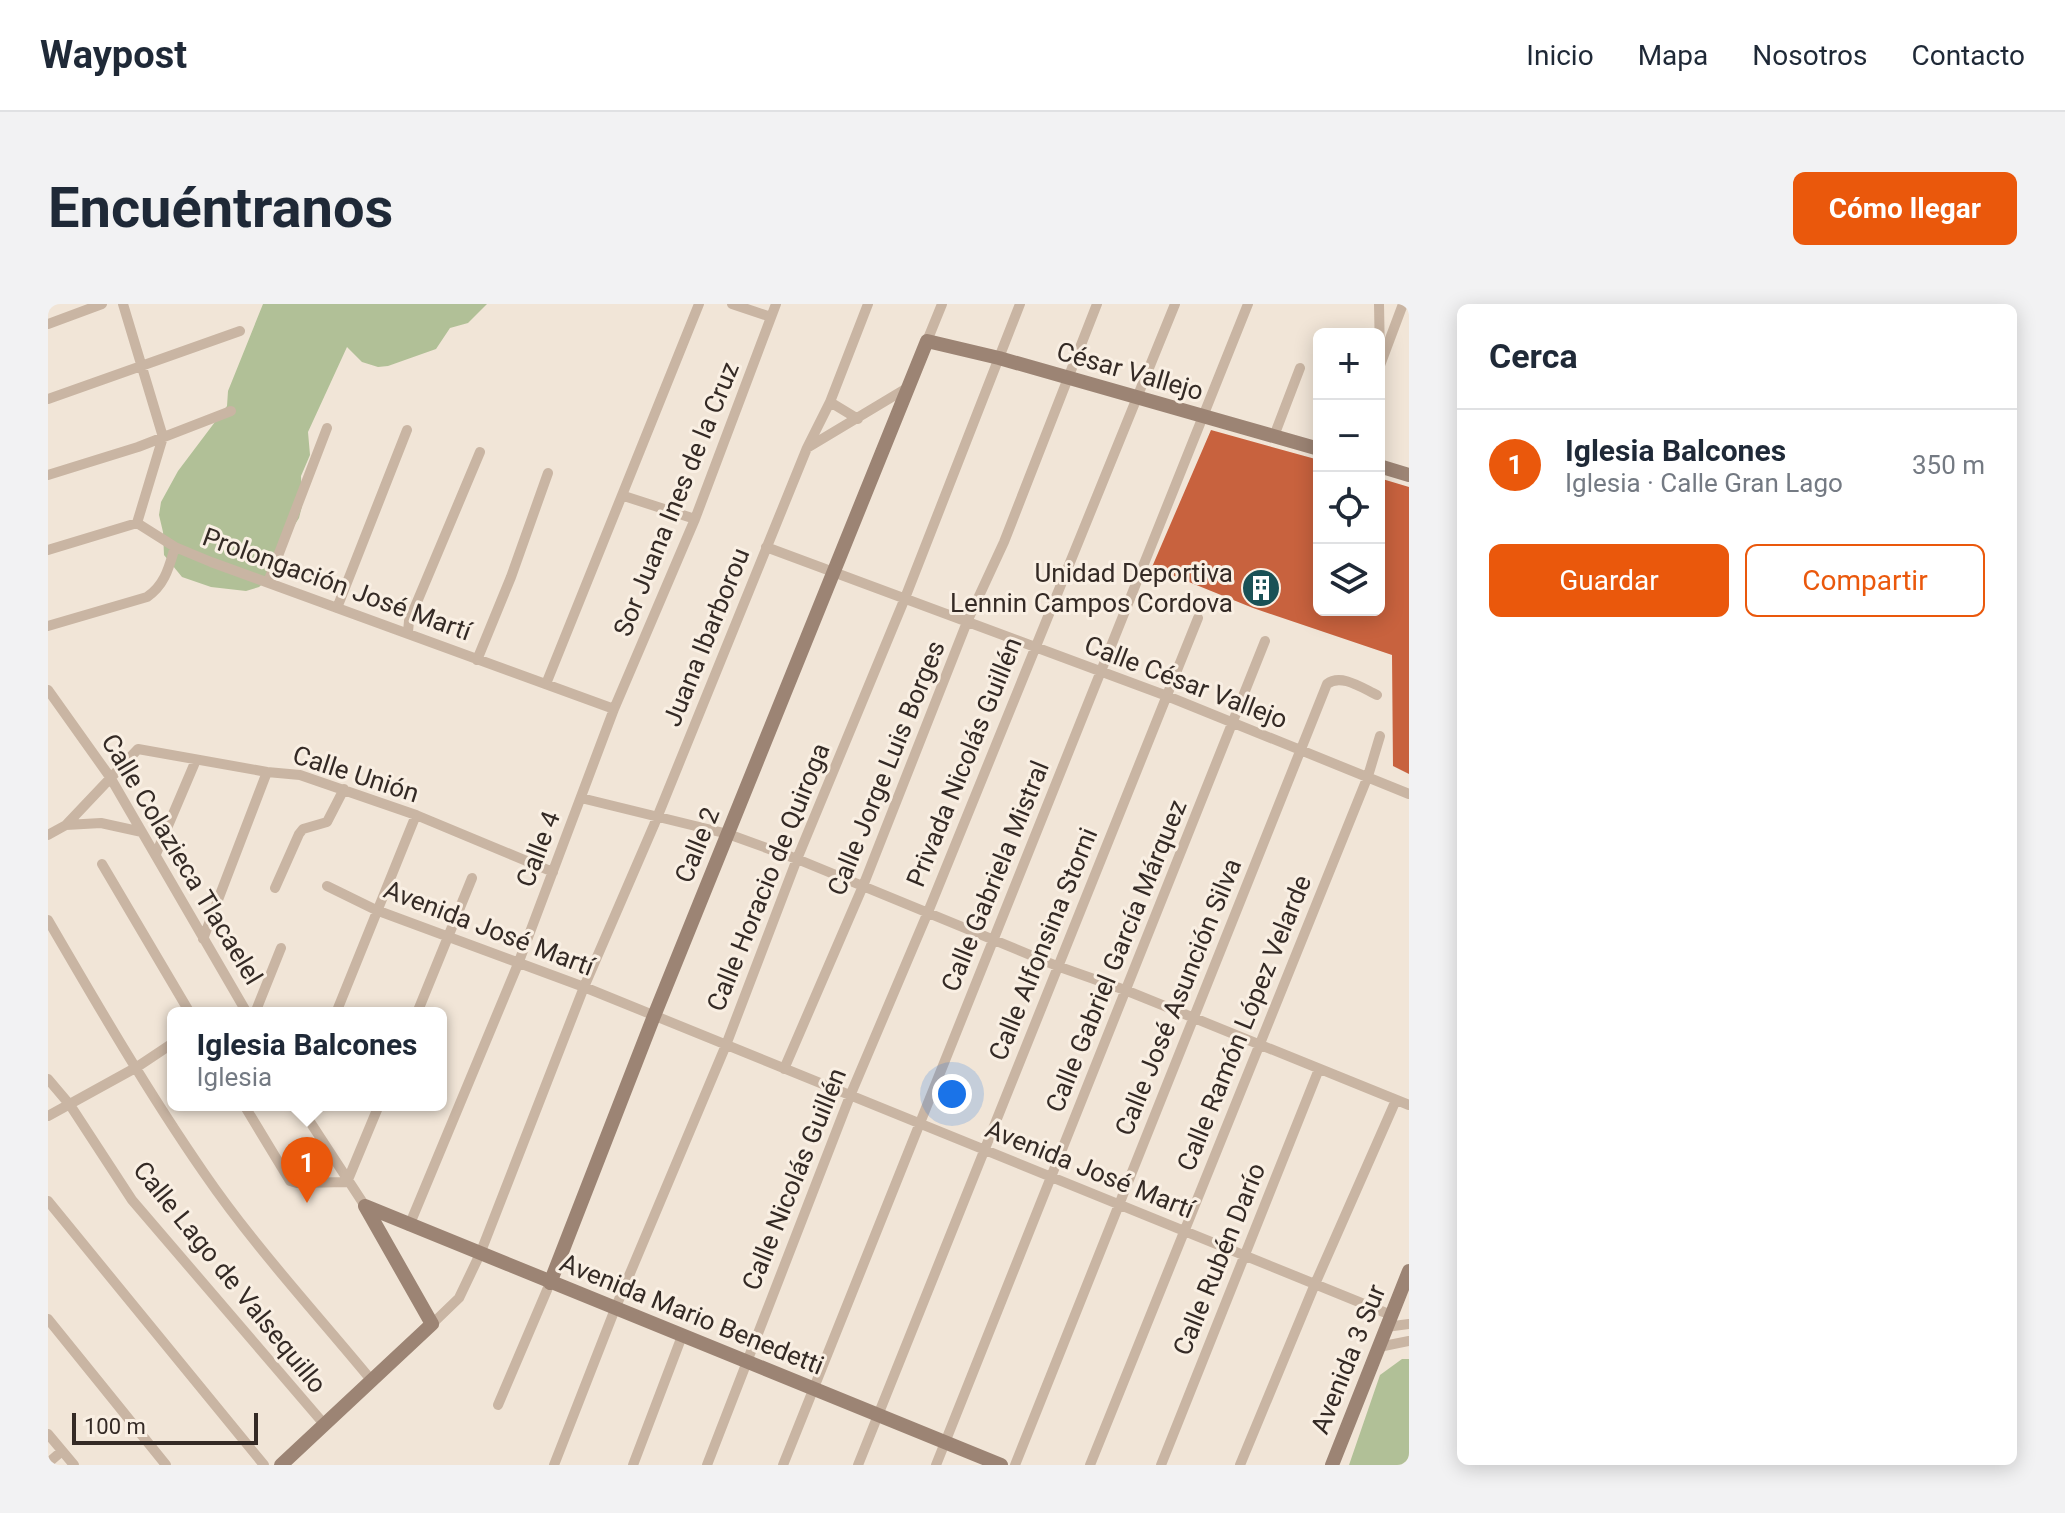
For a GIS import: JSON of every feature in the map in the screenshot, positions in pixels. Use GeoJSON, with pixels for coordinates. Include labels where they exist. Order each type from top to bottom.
{"type":"FeatureCollection","features":[{"type":"Feature","properties":{"kind":"street"},"geometry":{"type":"LineString","coordinates":[[48,324],[102,304]]}},
{"type":"Feature","properties":{"kind":"street"},"geometry":{"type":"LineString","coordinates":[[48,550],[137,523],[163,437],[123,304]]}},
{"type":"Feature","properties":{"kind":"street"},"geometry":{"type":"LineString","coordinates":[[546,684],[699,304]]}},
{"type":"Feature","properties":{"kind":"street"},"geometry":{"type":"LineString","coordinates":[[732,304],[771,317]]}},
{"type":"Feature","properties":{"kind":"street","name":"Sor Juana Ines de la Cruz"},"geometry":{"type":"LineString","coordinates":[[614,709],[695,519],[776,304]]}},
{"type":"Feature","properties":{"kind":"street","name":"Juana Ibarborou"},"geometry":{"type":"LineString","coordinates":[[432,1324],[459,1298],[480,1254],[584,987],[658,815],[807,448],[830,402],[868,304]]}},
{"type":"Feature","properties":{"kind":"street","name":"Calle 2"},"geometry":{"type":"LineString","coordinates":[[498,1405],[550,1283],[654,1016],[942,304]]}},
{"type":"Feature","properties":{"kind":"street","name":"Calle Horacio de Quiroga"},"geometry":{"type":"LineString","coordinates":[[554,1465],[615,1309],[726,1045],[797,859],[905,598],[1020,304]]}},
{"type":"Feature","properties":{"kind":"street","name":"Calle Jorge Luis Borges"},"geometry":{"type":"LineString","coordinates":[[784,1069],[863,886],[967,622],[1004,542],[1097,304]]}},
{"type":"Feature","properties":{"kind":"street"},"geometry":{"type":"LineString","coordinates":[[1138,398],[1175,304]]}},
{"type":"Feature","properties":{"kind":"street","name":"Calle Gabriela Mistral"},"geometry":{"type":"LineString","coordinates":[[783,1465],[1248,304]]}},
{"type":"Feature","properties":{"kind":"street"},"geometry":{"type":"LineString","coordinates":[[1379,304],[1379,328]]}},
{"type":"Feature","properties":{"kind":"street"},"geometry":{"type":"LineString","coordinates":[[1385,353],[1403,304]]}},
{"type":"Feature","properties":{"kind":"street"},"geometry":{"type":"LineString","coordinates":[[48,399],[240,331]]}},
{"type":"Feature","properties":{"kind":"street","name":"César Vallejo"},"geometry":{"type":"LineString","coordinates":[[927,341],[999,358],[1313,447]]}},
{"type":"Feature","properties":{"kind":"street"},"geometry":{"type":"LineString","coordinates":[[1274,436],[1300,368]]}},
{"type":"Feature","properties":{"kind":"street"},"geometry":{"type":"LineString","coordinates":[[807,448],[907,388]]}},
{"type":"Feature","properties":{"kind":"street","name":"Privada Nicolás Guillén"},"geometry":{"type":"LineString","coordinates":[[928,912],[1033,647],[1138,398]]}},
{"type":"Feature","properties":{"kind":"street"},"geometry":{"type":"LineString","coordinates":[[830,402],[858,419]]}},
{"type":"Feature","properties":{"kind":"street"},"geometry":{"type":"LineString","coordinates":[[48,475],[138,447],[231,411]]}},
{"type":"Feature","properties":{"kind":"street"},"geometry":{"type":"LineString","coordinates":[[268,582],[327,428]]}},
{"type":"Feature","properties":{"kind":"street"},"geometry":{"type":"LineString","coordinates":[[337,608],[407,430]]}},
{"type":"Feature","properties":{"kind":"street"},"geometry":{"type":"LineString","coordinates":[[408,632],[409,621],[480,452]]}},
{"type":"Feature","properties":{"kind":"street"},"geometry":{"type":"LineString","coordinates":[[1385,468],[1409,475]]}},
{"type":"Feature","properties":{"kind":"street"},"geometry":{"type":"LineString","coordinates":[[477,660],[548,473]]}},
{"type":"Feature","properties":{"kind":"street"},"geometry":{"type":"LineString","coordinates":[[624,496],[695,519]]}},
{"type":"Feature","properties":{"kind":"street","name":"Prolongación José Martí"},"geometry":{"type":"LineString","coordinates":[[137,523],[175,547],[614,709]]}},
{"type":"Feature","properties":{"kind":"street"},"geometry":{"type":"LineString","coordinates":[[48,626],[147,597],[158,590],[165,580],[175,547]]}},
{"type":"Feature","properties":{"kind":"street","name":"Calle César Vallejo"},"geometry":{"type":"LineString","coordinates":[[766,547],[1167,696],[1409,794]]}},
{"type":"Feature","properties":{"kind":"street","name":"Calle Alfonsina Storni"},"geometry":{"type":"LineString","coordinates":[[858,1465],[1198,618]]}},
{"type":"Feature","properties":{"kind":"street","name":"Calle Gabriel García Márquez"},"geometry":{"type":"LineString","coordinates":[[936,1465],[1265,641]]}},
{"type":"Feature","properties":{"kind":"street","name":"Calle José Asunción Silva"},"geometry":{"type":"LineString","coordinates":[[1015,1465],[1327,684],[1341,679],[1377,695]]}},
{"type":"Feature","properties":{"kind":"street","name":"Calle Colazieca Tlacaelel"},"geometry":{"type":"LineString","coordinates":[[48,690],[110,777],[243,1007]]}},
{"type":"Feature","properties":{"kind":"street","name":"Calle 4"},"geometry":{"type":"LineString","coordinates":[[409,1226],[518,964],[614,709]]}},
{"type":"Feature","properties":{"kind":"street"},"geometry":{"type":"LineString","coordinates":[[1368,776],[1380,736]]}},
{"type":"Feature","properties":{"kind":"street","name":"Calle Unión"},"geometry":{"type":"LineString","coordinates":[[110,777],[138,749],[300,775],[416,815],[553,872]]}},
{"type":"Feature","properties":{"kind":"street"},"geometry":{"type":"LineString","coordinates":[[156,854],[196,760]]}},
{"type":"Feature","properties":{"kind":"street"},"geometry":{"type":"LineString","coordinates":[[203,939],[267,772]]}},
{"type":"Feature","properties":{"kind":"street","name":"Calle Ramón López Velarde"},"geometry":{"type":"LineString","coordinates":[[1090,1465],[1368,776]]}},
{"type":"Feature","properties":{"kind":"street"},"geometry":{"type":"LineString","coordinates":[[48,835],[66,825],[110,777]]}},
{"type":"Feature","properties":{"kind":"street"},"geometry":{"type":"LineString","coordinates":[[275,888],[299,834],[303,829],[327,822],[344,789]]}},
{"type":"Feature","properties":{"kind":"street"},"geometry":{"type":"LineString","coordinates":[[581,798],[728,834],[797,859],[1409,1105]]}},
{"type":"Feature","properties":{"kind":"street"},"geometry":{"type":"LineString","coordinates":[[338,1007],[416,815]]}},
{"type":"Feature","properties":{"kind":"street"},"geometry":{"type":"LineString","coordinates":[[66,825],[101,823],[142,832]]}},
{"type":"Feature","properties":{"kind":"street"},"geometry":{"type":"LineString","coordinates":[[102,864],[186,1007]]}},
{"type":"Feature","properties":{"kind":"street"},"geometry":{"type":"LineString","coordinates":[[419,1007],[472,878]]}},
{"type":"Feature","properties":{"kind":"street","name":"Avenida José Martí"},"geometry":{"type":"LineString","coordinates":[[327,886],[376,910],[584,987],[1315,1284],[1389,1321]]}},
{"type":"Feature","properties":{"kind":"street","name":"Calle Nicolás Guillén"},"geometry":{"type":"LineString","coordinates":[[707,1465],[850,1096],[928,912]]}},
{"type":"Feature","properties":{"kind":"street"},"geometry":{"type":"LineString","coordinates":[[48,920],[205,1175],[372,1381]]}},
{"type":"Feature","properties":{"kind":"street"},"geometry":{"type":"LineString","coordinates":[[257,1007],[281,948]]}},
{"type":"Feature","properties":{"kind":"street"},"geometry":{"type":"LineString","coordinates":[[48,1116],[167,1047]]}},
{"type":"Feature","properties":{"kind":"street","name":"Calle Rubén Darío"},"geometry":{"type":"LineString","coordinates":[[1161,1465],[1319,1069]]}},
{"type":"Feature","properties":{"kind":"street","name":"Calle Lago de Valsequillo"},"geometry":{"type":"LineString","coordinates":[[48,1079],[70,1105],[132,1200],[324,1424]]}},
{"type":"Feature","properties":{"kind":"street"},"geometry":{"type":"LineString","coordinates":[[1240,1465],[1396,1100]]}},
{"type":"Feature","properties":{"kind":"street"},"geometry":{"type":"LineString","coordinates":[[248,1111],[290,1181],[347,1182]]}},
{"type":"Feature","properties":{"kind":"street"},"geometry":{"type":"LineString","coordinates":[[281,1465],[432,1324],[365,1206],[304,1111]]}},
{"type":"Feature","properties":{"kind":"street"},"geometry":{"type":"LineString","coordinates":[[347,1182],[377,1111]]}},
{"type":"Feature","properties":{"kind":"street"},"geometry":{"type":"LineString","coordinates":[[48,1201],[264,1465]]}},
{"type":"Feature","properties":{"kind":"street","name":"Avenida Mario Benedetti"},"geometry":{"type":"LineString","coordinates":[[365,1206],[1001,1465]]}},
{"type":"Feature","properties":{"kind":"street","name":"Avenida 3 Sur"},"geometry":{"type":"LineString","coordinates":[[1332,1465],[1409,1271]]}},
{"type":"Feature","properties":{"kind":"street"},"geometry":{"type":"LineString","coordinates":[[48,1319],[166,1465]]}},
{"type":"Feature","properties":{"kind":"street"},"geometry":{"type":"LineString","coordinates":[[1389,1321],[1409,1324]]}},
{"type":"Feature","properties":{"kind":"street"},"geometry":{"type":"LineString","coordinates":[[633,1465],[682,1336]]}},
{"type":"Feature","properties":{"kind":"street"},"geometry":{"type":"LineString","coordinates":[[1379,1347],[1409,1341]]}},
{"type":"Feature","properties":{"kind":"street"},"geometry":{"type":"LineString","coordinates":[[48,1434],[74,1465]]}},
{"type":"Feature","properties":{"kind":"street"},"geometry":{"type":"LineString","coordinates":[[48,1463],[62,1451]]}},
{"type":"Feature","properties":{"kind":"green space"},"geometry":{"type":"Polygon","coordinates":[[[263,304],[487,304],[468,323],[450,328],[436,349],[388,366],[378,367],[362,362],[347,347],[308,432],[310,455],[301,476],[302,506],[299,518],[283,543],[269,578],[259,587],[246,591],[211,587],[182,577],[164,555],[159,515],[161,502],[178,471],[227,406],[228,391],[263,304]]]}},
{"type":"Feature","properties":{"kind":"green space"},"geometry":{"type":"Polygon","coordinates":[[[1402,1359],[1409,1359],[1409,1465],[1349,1465],[1380,1375],[1402,1359]]]}},
{"type":"Feature","properties":{"kind":"building","name":"Unidad Deportiva Lennin Campos Cordova"},"geometry":{"type":"Polygon","coordinates":[[[1211,430],[1313,458],[1313,616],[1385,616],[1385,480],[1409,487],[1409,774],[1393,766],[1392,655],[1253,608],[1152,567],[1211,430]]]}},
{"type":"Feature","properties":{"kind":"place","name":"Unidad Deportiva Lennin Campos Cordova"},"geometry":{"type":"Point","coordinates":[1261,588]}},
{"type":"Feature","properties":{"kind":"place","name":"Iglesia Balcones"},"geometry":{"type":"Point","coordinates":[307,1203]}}]}
